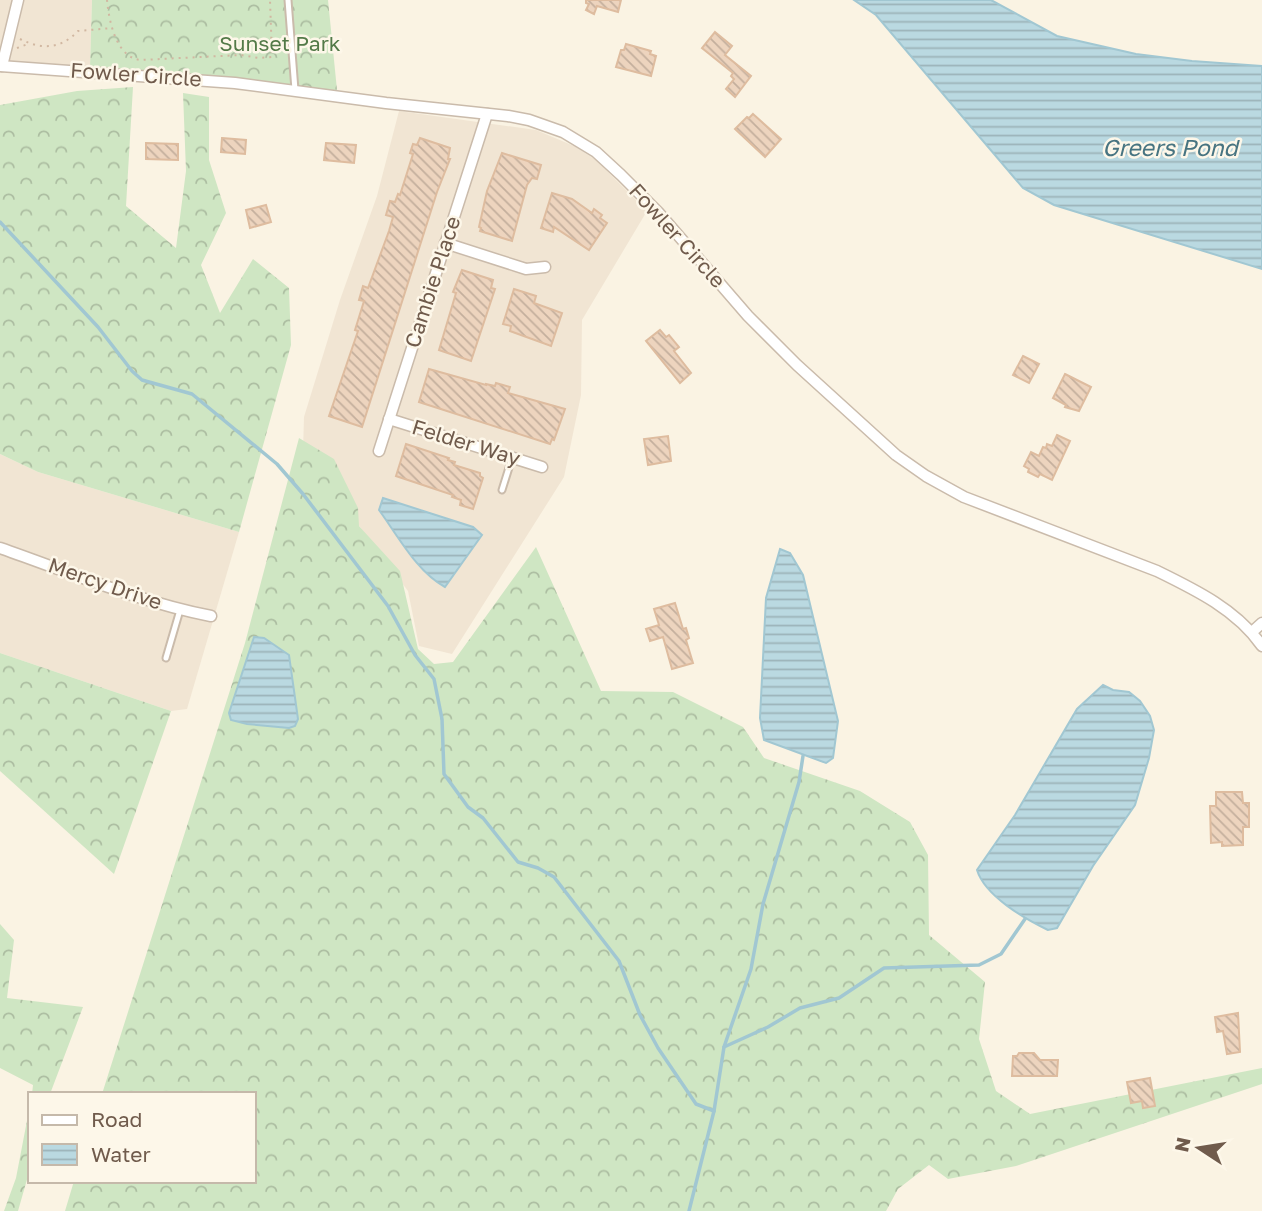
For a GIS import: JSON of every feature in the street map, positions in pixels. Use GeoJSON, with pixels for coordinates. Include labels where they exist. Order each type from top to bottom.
{"type":"FeatureCollection","features":[{"type":"Feature","properties":{"kind":"street"},"geometry":{"type":"LineString","coordinates":[[1,66],[5,34],[18,0]]}},
{"type":"Feature","properties":{"kind":"street","name":"Fowler Circle"},"geometry":{"type":"LineString","coordinates":[[1,66],[295,90],[486,114],[545,124],[563,132],[596,152],[658,212],[748,316],[797,365],[896,455],[926,476],[991,509],[1133,562],[1186,585],[1229,613],[1252,632],[1262,646]]}},
{"type":"Feature","properties":{"kind":"street","name":"Cambie Place"},"geometry":{"type":"LineString","coordinates":[[379,451],[486,114]]}},
{"type":"Feature","properties":{"kind":"street"},"geometry":{"type":"LineString","coordinates":[[445,243],[526,269],[545,267]]}},
{"type":"Feature","properties":{"kind":"street","name":"Felder Way"},"geometry":{"type":"LineString","coordinates":[[389,419],[542,467]]}},
{"type":"Feature","properties":{"kind":"street","name":"Mercy Drive"},"geometry":{"type":"LineString","coordinates":[[0,548],[180,610],[211,616]]}},
{"type":"Feature","properties":{"kind":"street"},"geometry":{"type":"LineString","coordinates":[[1252,632],[1262,623]]}},
{"type":"Feature","properties":{"kind":"lane"},"geometry":{"type":"LineString","coordinates":[[288,0],[295,90]]}},
{"type":"Feature","properties":{"kind":"lane"},"geometry":{"type":"LineString","coordinates":[[502,490],[512,458]]}},
{"type":"Feature","properties":{"kind":"lane"},"geometry":{"type":"LineString","coordinates":[[166,658],[180,610]]}},
{"type":"Feature","properties":{"kind":"path"},"geometry":{"type":"LineString","coordinates":[[107,0],[123,53],[131,59],[241,55],[272,57],[270,0]]}},
{"type":"Feature","properties":{"kind":"path"},"geometry":{"type":"LineString","coordinates":[[5,34],[36,46],[57,46],[78,31],[113,27]]}},
{"type":"Feature","properties":{"kind":"shaded area"},"geometry":{"type":"Polygon","coordinates":[[[0,0],[92,0],[90,68],[0,61],[0,0]]]}},
{"type":"Feature","properties":{"kind":"shaded area"},"geometry":{"type":"Polygon","coordinates":[[[399,111],[536,130],[574,146],[596,160],[647,211],[582,320],[581,395],[564,477],[452,654],[419,646],[408,591],[303,451],[304,417],[340,300],[377,196],[399,111]]]}},
{"type":"Feature","properties":{"kind":"shaded area"},"geometry":{"type":"Polygon","coordinates":[[[0,454],[38,472],[239,532],[187,709],[171,711],[0,653],[0,454]]]}},
{"type":"Feature","properties":{"kind":"green space","name":"Sunset Park"},"geometry":{"type":"Polygon","coordinates":[[[92,0],[328,0],[337,90],[295,90],[90,68],[92,0]]]}},
{"type":"Feature","properties":{"kind":"green space"},"geometry":{"type":"Polygon","coordinates":[[[133,87],[126,206],[176,248],[186,171],[183,93],[209,97],[209,160],[226,213],[201,265],[220,313],[253,259],[289,288],[291,345],[239,532],[38,472],[0,454],[0,105],[77,91],[133,87]]]}},
{"type":"Feature","properties":{"kind":"green space"},"geometry":{"type":"Polygon","coordinates":[[[299,438],[334,459],[358,508],[359,526],[400,571],[418,649],[434,664],[453,662],[536,547],[601,691],[673,692],[743,727],[764,758],[860,791],[910,822],[928,855],[929,935],[985,982],[979,1039],[996,1091],[1030,1114],[1262,1068],[1262,1084],[1016,1166],[948,1179],[929,1165],[898,1189],[886,1211],[65,1211],[73,1183],[256,1183],[256,1092],[103,1092],[245,643],[299,438]]]}},
{"type":"Feature","properties":{"kind":"green space"},"geometry":{"type":"Polygon","coordinates":[[[0,653],[171,711],[114,874],[0,771],[0,653]]]}},
{"type":"Feature","properties":{"kind":"green space"},"geometry":{"type":"Polygon","coordinates":[[[0,924],[14,940],[7,998],[83,1007],[51,1092],[32,1092],[33,1085],[0,1068],[0,924]]]}},
{"type":"Feature","properties":{"kind":"green space"},"geometry":{"type":"Polygon","coordinates":[[[28,1115],[28,1176],[18,1211],[4,1211],[16,1178],[28,1115]]]}},
{"type":"Feature","properties":{"kind":"water","name":"Greers Pond"},"geometry":{"type":"Polygon","coordinates":[[[854,0],[991,0],[1057,36],[1136,54],[1262,66],[1262,269],[1054,205],[1023,188],[876,15],[854,0]]]}},
{"type":"Feature","properties":{"kind":"water"},"geometry":{"type":"Polygon","coordinates":[[[383,498],[473,527],[482,535],[445,587],[417,563],[401,542],[379,510],[383,498]]]}},
{"type":"Feature","properties":{"kind":"water"},"geometry":{"type":"Polygon","coordinates":[[[780,549],[790,553],[803,575],[838,721],[833,758],[826,763],[764,740],[760,718],[766,598],[780,549]]]}},
{"type":"Feature","properties":{"kind":"water"},"geometry":{"type":"Polygon","coordinates":[[[254,637],[264,638],[289,655],[298,719],[295,726],[289,728],[231,720],[229,713],[254,637]]]}},
{"type":"Feature","properties":{"kind":"water"},"geometry":{"type":"Polygon","coordinates":[[[1103,685],[1113,690],[1129,692],[1140,701],[1150,716],[1154,730],[1149,758],[1135,805],[1093,866],[1057,928],[1048,930],[997,898],[981,880],[977,870],[1015,815],[1077,709],[1103,685]]]}},
{"type":"Feature","properties":{"kind":"building"},"geometry":{"type":"Polygon","coordinates":[[[586,0],[621,0],[618,12],[597,6],[594,14],[586,10],[589,4],[586,0]]]}},
{"type":"Feature","properties":{"kind":"building"},"geometry":{"type":"Polygon","coordinates":[[[715,32],[732,46],[725,55],[751,76],[735,97],[726,89],[734,79],[731,76],[733,73],[702,48],[715,32]]]}},
{"type":"Feature","properties":{"kind":"building"},"geometry":{"type":"Polygon","coordinates":[[[626,44],[651,51],[650,54],[656,56],[651,76],[616,67],[621,50],[624,50],[626,44]]]}},
{"type":"Feature","properties":{"kind":"building"},"geometry":{"type":"Polygon","coordinates":[[[753,114],[781,139],[765,157],[735,129],[753,114]]]}},
{"type":"Feature","properties":{"kind":"building"},"geometry":{"type":"Polygon","coordinates":[[[222,138],[246,140],[245,154],[221,152],[222,138]]]}},
{"type":"Feature","properties":{"kind":"building"},"geometry":{"type":"Polygon","coordinates":[[[420,138],[450,148],[450,159],[362,427],[329,416],[358,331],[355,330],[364,301],[359,300],[363,286],[368,288],[393,217],[386,215],[390,201],[395,202],[398,194],[400,195],[413,154],[410,153],[413,144],[417,145],[420,138]]]}},
{"type":"Feature","properties":{"kind":"building"},"geometry":{"type":"Polygon","coordinates":[[[146,143],[178,144],[178,160],[146,159],[146,143]]]}},
{"type":"Feature","properties":{"kind":"building"},"geometry":{"type":"Polygon","coordinates":[[[326,143],[356,145],[354,163],[324,160],[326,143]]]}},
{"type":"Feature","properties":{"kind":"building"},"geometry":{"type":"Polygon","coordinates":[[[502,153],[541,165],[537,179],[532,178],[527,185],[512,241],[480,231],[479,227],[487,191],[502,153]]]}},
{"type":"Feature","properties":{"kind":"building"},"geometry":{"type":"Polygon","coordinates":[[[552,193],[572,199],[592,213],[594,209],[602,215],[600,218],[607,223],[589,250],[554,227],[553,232],[541,228],[552,193]]]}},
{"type":"Feature","properties":{"kind":"building"},"geometry":{"type":"Polygon","coordinates":[[[266,205],[271,222],[250,228],[246,210],[266,205]]]}},
{"type":"Feature","properties":{"kind":"building"},"geometry":{"type":"Polygon","coordinates":[[[462,270],[493,280],[491,288],[495,289],[471,361],[439,350],[456,293],[453,292],[462,270]]]}},
{"type":"Feature","properties":{"kind":"building"},"geometry":{"type":"Polygon","coordinates":[[[514,289],[536,296],[534,303],[562,313],[551,346],[510,331],[511,326],[503,324],[514,289]]]}},
{"type":"Feature","properties":{"kind":"building"},"geometry":{"type":"Polygon","coordinates":[[[660,330],[666,337],[669,335],[679,347],[674,351],[691,373],[680,383],[646,341],[660,330]]]}},
{"type":"Feature","properties":{"kind":"building"},"geometry":{"type":"Polygon","coordinates":[[[1023,356],[1039,364],[1029,383],[1013,375],[1023,356]]]}},
{"type":"Feature","properties":{"kind":"building"},"geometry":{"type":"Polygon","coordinates":[[[429,369],[486,385],[495,386],[496,383],[510,387],[508,393],[565,409],[554,440],[552,439],[550,444],[419,402],[429,369]]]}},
{"type":"Feature","properties":{"kind":"building"},"geometry":{"type":"Polygon","coordinates":[[[1065,374],[1091,387],[1079,411],[1065,407],[1066,405],[1053,398],[1065,374]]]}},
{"type":"Feature","properties":{"kind":"building"},"geometry":{"type":"Polygon","coordinates":[[[1057,435],[1070,441],[1052,480],[1028,472],[1029,469],[1024,466],[1031,452],[1039,456],[1043,447],[1046,448],[1047,444],[1052,446],[1057,435]]]}},
{"type":"Feature","properties":{"kind":"building"},"geometry":{"type":"Polygon","coordinates":[[[668,436],[671,461],[648,465],[644,439],[668,436]]]}},
{"type":"Feature","properties":{"kind":"building"},"geometry":{"type":"Polygon","coordinates":[[[406,444],[449,458],[448,460],[455,462],[454,465],[480,473],[483,478],[473,509],[460,505],[461,500],[452,497],[453,495],[396,476],[406,444]]]}},
{"type":"Feature","properties":{"kind":"building"},"geometry":{"type":"Polygon","coordinates":[[[675,603],[683,629],[686,628],[689,638],[686,640],[693,663],[672,669],[663,637],[650,641],[646,629],[659,625],[654,609],[675,603]]]}},
{"type":"Feature","properties":{"kind":"building"},"geometry":{"type":"Polygon","coordinates":[[[1216,792],[1242,792],[1243,803],[1249,803],[1249,827],[1243,827],[1243,845],[1222,846],[1222,842],[1211,843],[1210,806],[1216,806],[1216,792]]]}},
{"type":"Feature","properties":{"kind":"building"},"geometry":{"type":"Polygon","coordinates":[[[1238,1013],[1240,1052],[1227,1054],[1223,1031],[1217,1032],[1215,1017],[1238,1013]]]}},
{"type":"Feature","properties":{"kind":"building"},"geometry":{"type":"Polygon","coordinates":[[[1019,1053],[1034,1053],[1040,1060],[1058,1060],[1057,1076],[1012,1076],[1013,1056],[1019,1053]]]}},
{"type":"Feature","properties":{"kind":"building"},"geometry":{"type":"Polygon","coordinates":[[[1150,1078],[1155,1106],[1143,1108],[1142,1101],[1131,1103],[1127,1082],[1150,1078]]]}},
{"type":"Feature","properties":{"kind":"waterway"},"geometry":{"type":"LineString","coordinates":[[0,222],[98,327],[142,380],[192,394],[277,464],[303,494],[388,606],[415,655],[434,679],[442,719],[444,774],[468,807],[483,818],[518,862],[538,868],[554,877],[619,961],[640,1015],[658,1048],[696,1104],[714,1111]]}},
{"type":"Feature","properties":{"kind":"waterway"},"geometry":{"type":"LineString","coordinates":[[689,1211],[714,1111],[724,1047],[751,969],[763,904],[799,782],[803,756]]}},
{"type":"Feature","properties":{"kind":"waterway"},"geometry":{"type":"LineString","coordinates":[[724,1047],[768,1027],[800,1008],[839,998],[884,968],[979,965],[1001,954],[1025,919]]}}]}
